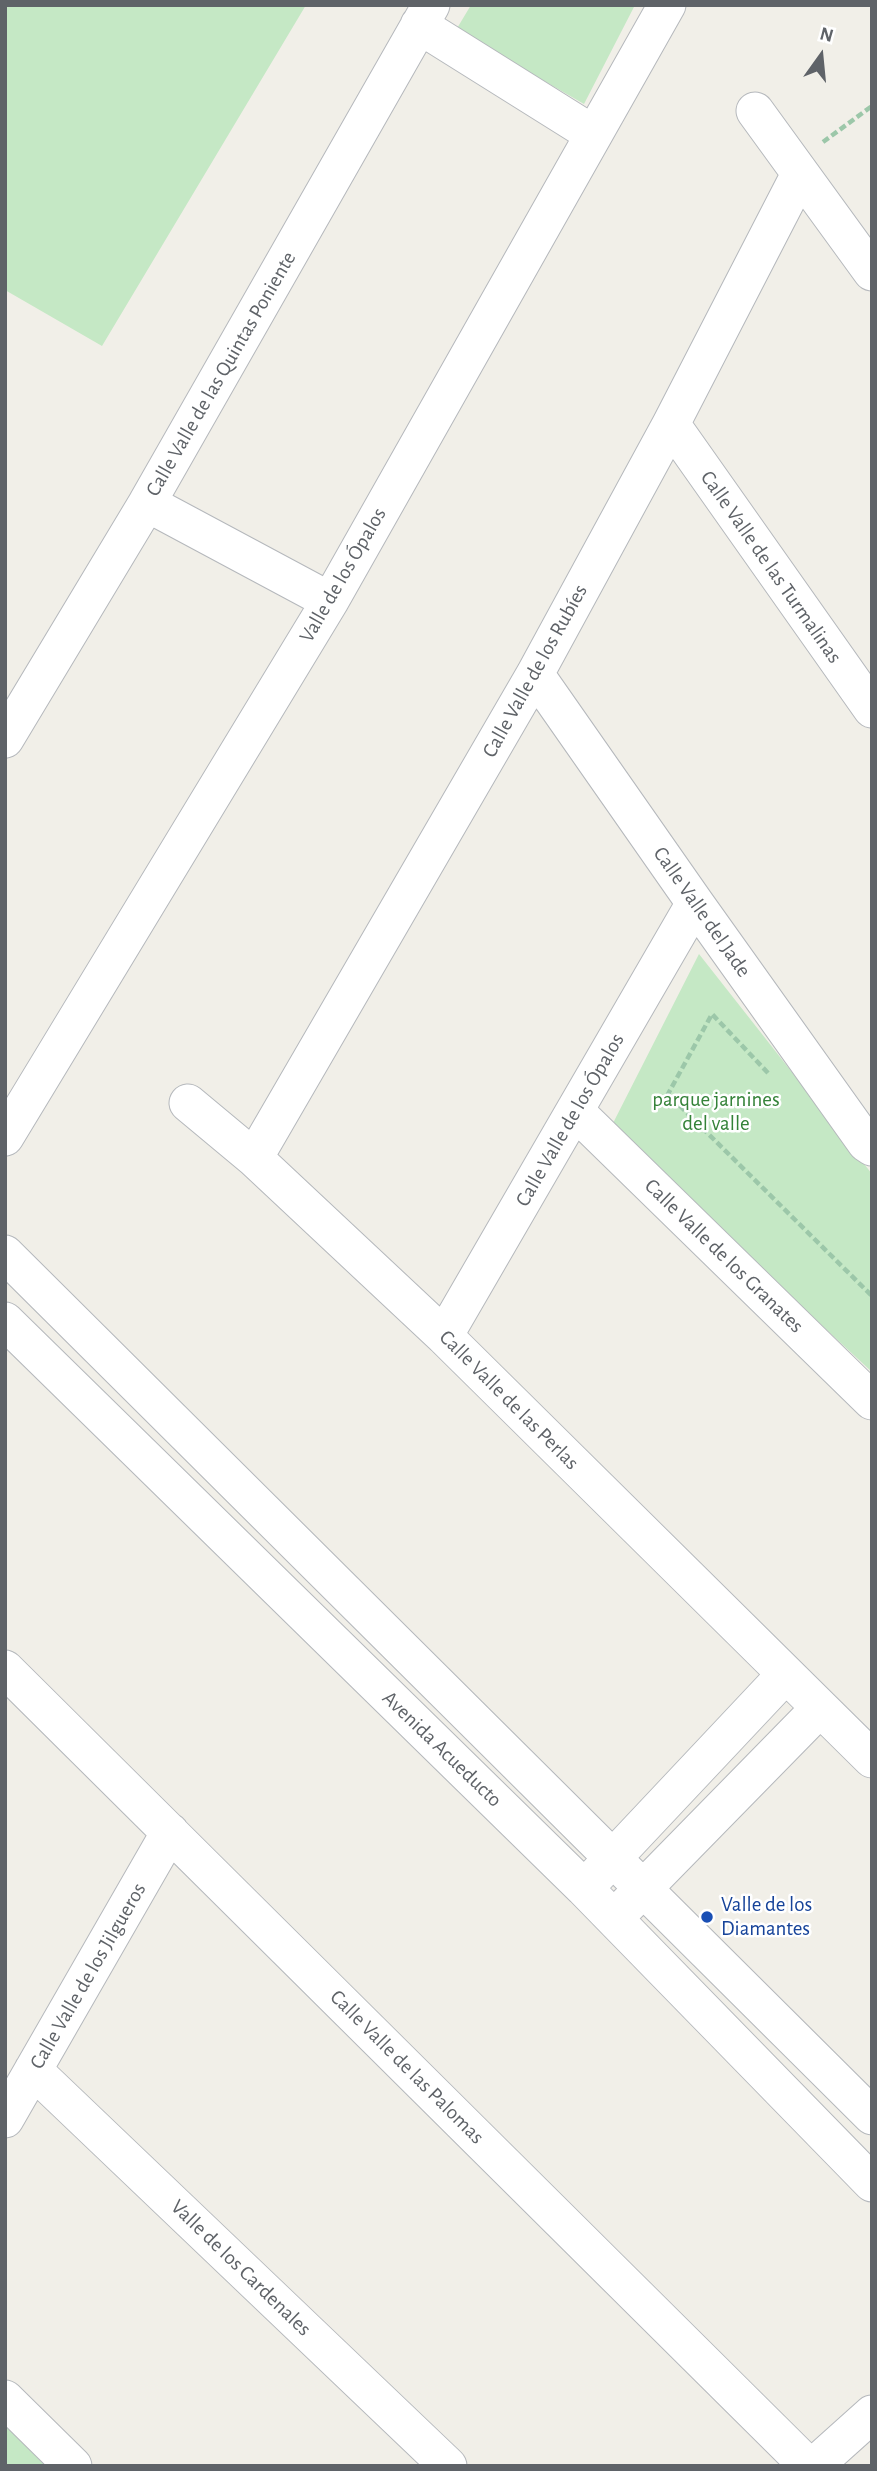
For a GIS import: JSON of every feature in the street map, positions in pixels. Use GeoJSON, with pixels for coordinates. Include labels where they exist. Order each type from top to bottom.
{"type":"FeatureCollection","features":[{"type":"Feature","properties":{"kind":"street","name":"Valle de los Ópalos"},"geometry":{"type":"LineString","coordinates":[[5,1136],[330,601],[667,5]]}},
{"type":"Feature","properties":{"kind":"street"},"geometry":{"type":"LineString","coordinates":[[425,15],[593,134]]}},
{"type":"Feature","properties":{"kind":"street","name":"Calle Valle de las Quintas Poniente"},"geometry":{"type":"LineString","coordinates":[[5,740],[147,503],[425,15]]}},
{"type":"Feature","properties":{"kind":"street"},"geometry":{"type":"LineString","coordinates":[[755,111],[872,272]]}},
{"type":"Feature","properties":{"kind":"street","name":"Calle Valle de los Rubíes"},"geometry":{"type":"LineString","coordinates":[[254,1158],[535,674],[671,424],[800,174]]}},
{"type":"Feature","properties":{"kind":"street","name":"Calle Valle de las Turmalinas"},"geometry":{"type":"LineString","coordinates":[[671,424],[872,709]]}},
{"type":"Feature","properties":{"kind":"street"},"geometry":{"type":"LineString","coordinates":[[147,503],[330,601]]}},
{"type":"Feature","properties":{"kind":"street","name":"Calle Valle del Jade"},"geometry":{"type":"LineString","coordinates":[[535,674],[695,903],[866,1143],[872,1147]]}},
{"type":"Feature","properties":{"kind":"street","name":"Calle Valle de los Ópalos"},"geometry":{"type":"LineString","coordinates":[[444,1336],[695,903]]}},
{"type":"Feature","properties":{"kind":"street","name":"Calle Valle de las Perlas"},"geometry":{"type":"LineString","coordinates":[[188,1103],[254,1158],[444,1336],[872,1759]]}},
{"type":"Feature","properties":{"kind":"street","name":"Calle Valle de los Granates"},"geometry":{"type":"LineString","coordinates":[[576,1112],[872,1401]]}},
{"type":"Feature","properties":{"kind":"street","name":"Avenida Acueducto"},"geometry":{"type":"LineString","coordinates":[[13,1271],[872,2116]]}},
{"type":"Feature","properties":{"kind":"street","name":"Avenida Acueducto"},"geometry":{"type":"LineString","coordinates":[[5,1321],[584,1888],[872,2183]]}},
{"type":"Feature","properties":{"kind":"street","name":"Calle Valle de las Palomas"},"geometry":{"type":"LineString","coordinates":[[5,1669],[797,2462]]}},
{"type":"Feature","properties":{"kind":"street"},"geometry":{"type":"LineString","coordinates":[[584,1888],[786,1674]]}},
{"type":"Feature","properties":{"kind":"street"},"geometry":{"type":"LineString","coordinates":[[614,1919],[820,1708]]}},
{"type":"Feature","properties":{"kind":"street","name":"Calle Valle de los Jilgueros"},"geometry":{"type":"LineString","coordinates":[[5,2119],[170,1832]]}},
{"type":"Feature","properties":{"kind":"street","name":"Valle de los Cardenales"},"geometry":{"type":"LineString","coordinates":[[33,2070],[448,2466]]}},
{"type":"Feature","properties":{"kind":"street"},"geometry":{"type":"LineString","coordinates":[[5,2399],[73,2466]]}},
{"type":"Feature","properties":{"kind":"street"},"geometry":{"type":"LineString","coordinates":[[797,2462],[872,2414]]}},
{"type":"Feature","properties":{"kind":"path"},"geometry":{"type":"LineString","coordinates":[[800,174],[824,140],[872,106]]}},
{"type":"Feature","properties":{"kind":"path"},"geometry":{"type":"LineString","coordinates":[[769,1074],[712,1014],[668,1094],[872,1296]]}},
{"type":"Feature","properties":{"kind":"green space"},"geometry":{"type":"Polygon","coordinates":[[[5,5],[306,5],[102,346],[5,290],[5,5]]]}},
{"type":"Feature","properties":{"kind":"green space"},"geometry":{"type":"Polygon","coordinates":[[[471,5],[635,5],[584,104],[456,30],[471,5]]]}},
{"type":"Feature","properties":{"kind":"green space","name":"parque jarnines del valle"},"geometry":{"type":"Polygon","coordinates":[[[699,954],[872,1174],[872,1372],[610,1129],[699,954]]]}},
{"type":"Feature","properties":{"kind":"green space"},"geometry":{"type":"Polygon","coordinates":[[[5,2420],[52,2466],[5,2466],[5,2420]]]}},
{"type":"Feature","properties":{"kind":"place","name":"Valle de los Diamantes"},"geometry":{"type":"Point","coordinates":[707,1917]}}]}
